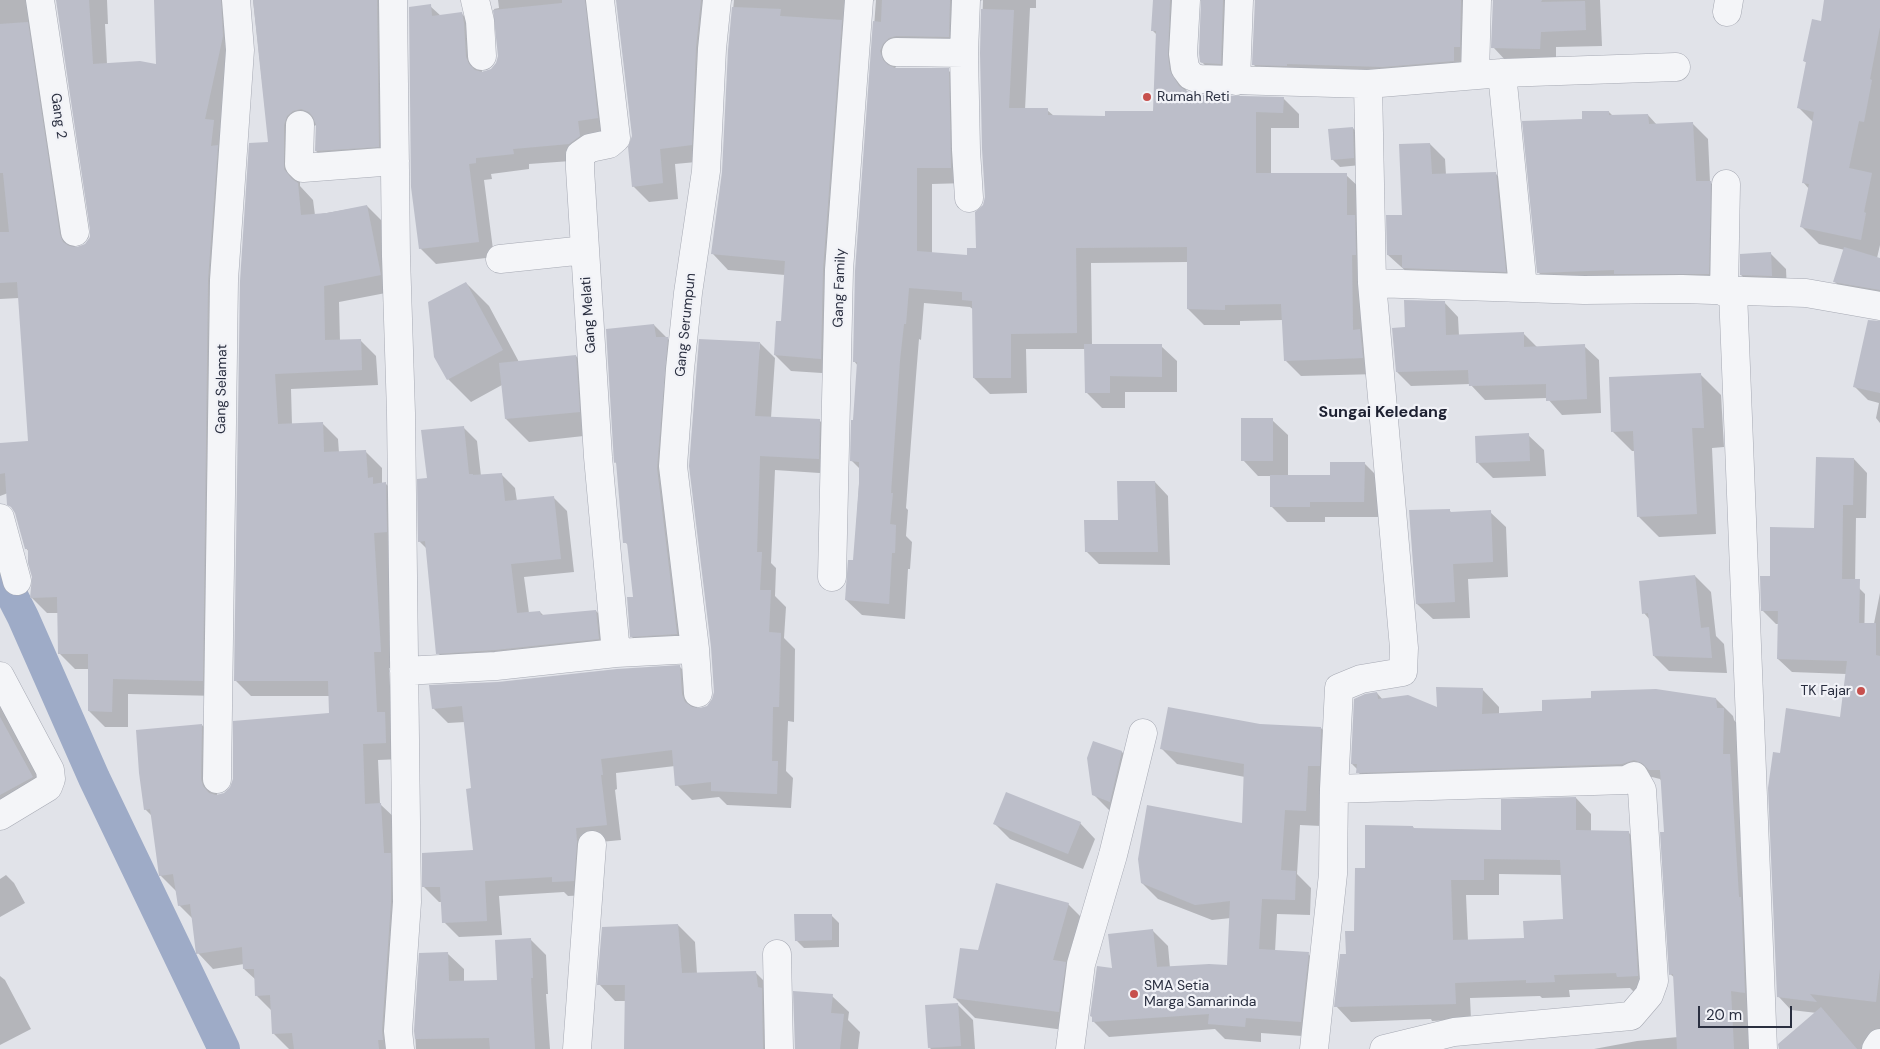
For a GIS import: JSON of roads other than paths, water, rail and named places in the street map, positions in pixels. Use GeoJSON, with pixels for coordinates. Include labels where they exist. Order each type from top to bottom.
{"type":"FeatureCollection","features":[{"type":"Feature","properties":{"kind":"street","name":"Gang 2"},"geometry":{"type":"LineString","coordinates":[[40,0],[75,232]]}},
{"type":"Feature","properties":{"kind":"street","name":"Gang Selamat"},"geometry":{"type":"LineString","coordinates":[[217,779],[224,280],[240,50],[236,0]]}},
{"type":"Feature","properties":{"kind":"street"},"geometry":{"type":"LineString","coordinates":[[393,0],[401,412],[407,902],[398,1031],[400,1049]]}},
{"type":"Feature","properties":{"kind":"street"},"geometry":{"type":"LineString","coordinates":[[475,0],[480,21],[482,56]]}},
{"type":"Feature","properties":{"kind":"street","name":"Gang Melati"},"geometry":{"type":"LineString","coordinates":[[600,0],[616,138],[609,144],[590,148],[580,155],[580,168],[598,457],[616,653]]}},
{"type":"Feature","properties":{"kind":"street","name":"Gang Serumpun"},"geometry":{"type":"LineString","coordinates":[[698,693],[695,649],[673,466],[681,360],[706,171],[712,50],[717,0]]}},
{"type":"Feature","properties":{"kind":"street","name":"Gang Family"},"geometry":{"type":"LineString","coordinates":[[832,577],[839,270],[859,0]]}},
{"type":"Feature","properties":{"kind":"street"},"geometry":{"type":"LineString","coordinates":[[966,0],[964,53],[969,198]]}},
{"type":"Feature","properties":{"kind":"street"},"geometry":{"type":"LineString","coordinates":[[1186,0],[1183,54],[1185,68],[1191,76],[1199,79],[1368,84],[1502,73],[1676,67]]}},
{"type":"Feature","properties":{"kind":"street"},"geometry":{"type":"LineString","coordinates":[[1236,81],[1239,0]]}},
{"type":"Feature","properties":{"kind":"street"},"geometry":{"type":"LineString","coordinates":[[1475,75],[1477,0]]}},
{"type":"Feature","properties":{"kind":"street"},"geometry":{"type":"LineString","coordinates":[[896,52],[964,53]]}},
{"type":"Feature","properties":{"kind":"street"},"geometry":{"type":"LineString","coordinates":[[1502,73],[1523,288]]}},
{"type":"Feature","properties":{"kind":"street"},"geometry":{"type":"LineString","coordinates":[[1314,1049],[1333,874],[1334,789],[1339,688],[1361,679],[1403,672],[1404,648],[1372,283],[1368,84]]}},
{"type":"Feature","properties":{"kind":"street"},"geometry":{"type":"LineString","coordinates":[[300,125],[299,164],[303,168],[395,161]]}},
{"type":"Feature","properties":{"kind":"street"},"geometry":{"type":"LineString","coordinates":[[1726,184],[1728,292],[1763,1049]]}},
{"type":"Feature","properties":{"kind":"street"},"geometry":{"type":"LineString","coordinates":[[500,259],[585,250]]}},
{"type":"Feature","properties":{"kind":"street"},"geometry":{"type":"LineString","coordinates":[[1372,283],[1584,290],[1682,289],[1728,292],[1806,293],[1880,306]]}},
{"type":"Feature","properties":{"kind":"street"},"geometry":{"type":"LineString","coordinates":[[0,518],[18,581]]}},
{"type":"Feature","properties":{"kind":"street"},"geometry":{"type":"LineString","coordinates":[[404,671],[496,666],[616,653],[695,649]]}},
{"type":"Feature","properties":{"kind":"street"},"geometry":{"type":"LineString","coordinates":[[0,676],[50,770],[51,779],[48,787],[0,816]]}},
{"type":"Feature","properties":{"kind":"street"},"geometry":{"type":"LineString","coordinates":[[1070,1049],[1081,964],[1113,855],[1143,733]]}},
{"type":"Feature","properties":{"kind":"street"},"geometry":{"type":"LineString","coordinates":[[1334,789],[1626,780],[1634,776],[1642,790],[1654,981],[1648,995],[1631,1016],[1454,1032],[1384,1049]]}},
{"type":"Feature","properties":{"kind":"street"},"geometry":{"type":"LineString","coordinates":[[577,1049],[592,845]]}},
{"type":"Feature","properties":{"kind":"street"},"geometry":{"type":"LineString","coordinates":[[777,954],[779,1049]]}},
{"type":"Feature","properties":{"kind":"street"},"geometry":{"type":"LineString","coordinates":[[1876,1049],[1880,1043]]}},
{"type":"Feature","properties":{"kind":"waterway"},"geometry":{"type":"LineString","coordinates":[[0,572],[23,617],[94,778],[224,1049]]}},
{"type":"Feature","properties":{"kind":"place","name":"Rumah Reti"},"geometry":{"type":"Point","coordinates":[1147,97]}},
{"type":"Feature","properties":{"kind":"place","name":"TK Fajar"},"geometry":{"type":"Point","coordinates":[1861,691]}},
{"type":"Feature","properties":{"kind":"place","name":"SMA Setia Marga Samarinda"},"geometry":{"type":"Point","coordinates":[1134,994]}},
{"type":"Feature","properties":{"kind":"district","name":"Sungai Keledang"},"geometry":{"type":"Point","coordinates":[1383,413]}}]}
